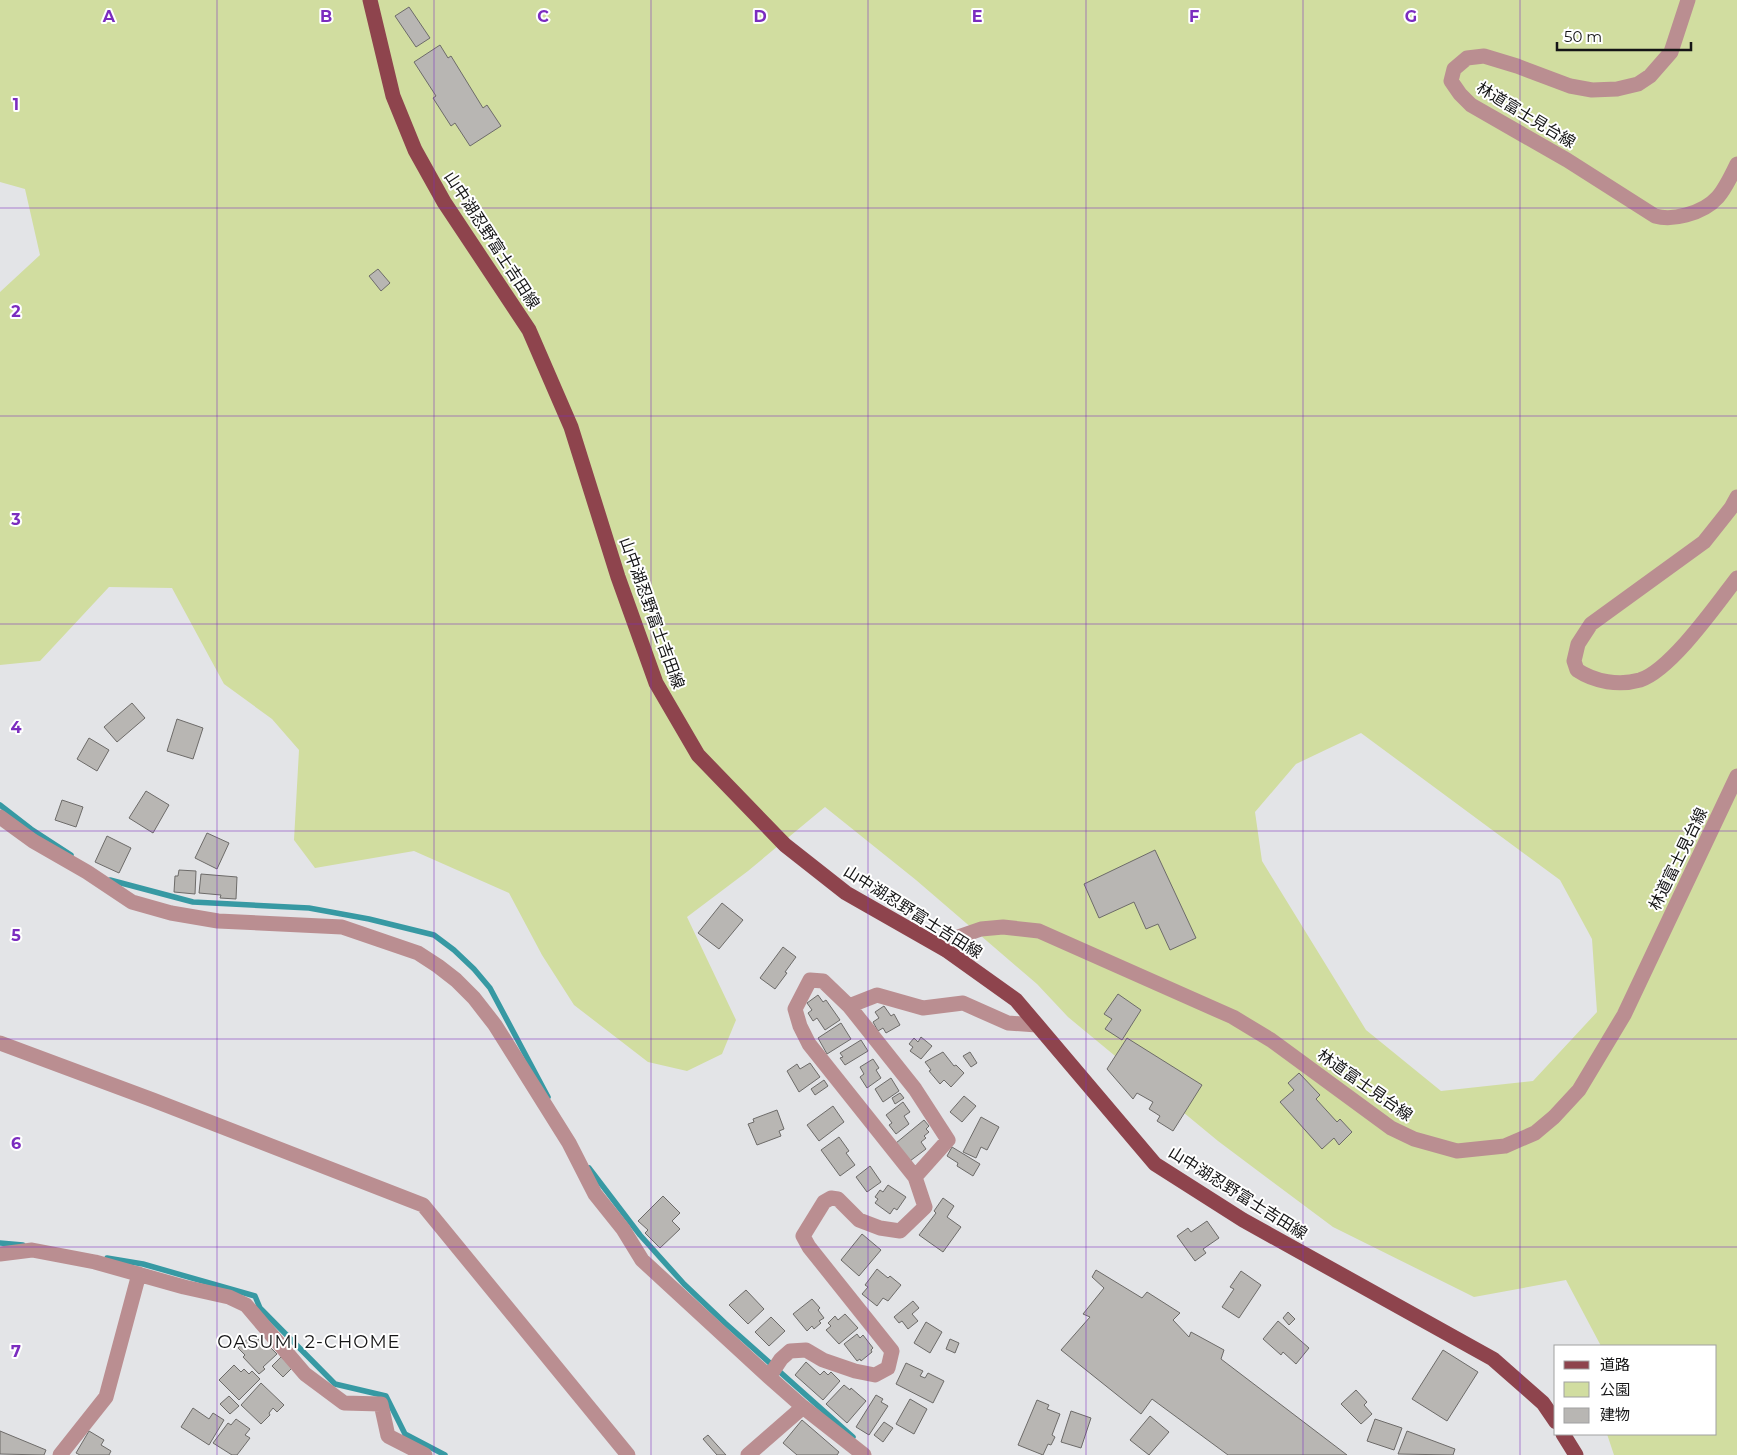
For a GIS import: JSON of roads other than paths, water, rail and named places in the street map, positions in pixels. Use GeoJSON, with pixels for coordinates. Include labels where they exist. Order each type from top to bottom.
{"type":"FeatureCollection","features":[{"type":"Feature","properties":{"kind":"main road","name":"山中湖忍野富士吉田線"},"geometry":{"type":"LineString","coordinates":[[370,0],[393,96],[414,150],[444,202],[529,330],[571,427],[618,577],[656,683],[698,755],[785,845],[838,887],[946,950],[1016,1000],[1155,1164],[1243,1220],[1493,1359],[1543,1403],[1554,1419]]}},
{"type":"Feature","properties":{"kind":"main road"},"geometry":{"type":"LineString","coordinates":[[1564,1435],[1576,1455]]}},
{"type":"Feature","properties":{"kind":"street","name":"林道富士見台線"},"geometry":{"type":"LineString","coordinates":[[1688,0],[1671,52],[1650,76],[1638,84],[1617,89],[1592,90],[1570,86],[1484,56],[1467,58],[1454,69],[1451,81],[1471,105],[1567,160],[1655,216],[1676,217],[1700,211],[1711,205],[1727,185],[1737,164]]}},
{"type":"Feature","properties":{"kind":"street"},"geometry":{"type":"LineString","coordinates":[[1737,497],[1731,508],[1704,542],[1590,624],[1578,644],[1574,661],[1577,670],[1598,681],[1630,682],[1642,679],[1664,666],[1698,628],[1737,578]]}},
{"type":"Feature","properties":{"kind":"street","name":"林道富士見台線"},"geometry":{"type":"LineString","coordinates":[[946,950],[958,937],[981,929],[1003,927],[1039,932],[1233,1017],[1271,1040],[1391,1128],[1414,1139],[1457,1151],[1505,1146],[1535,1133],[1554,1117],[1579,1090],[1624,1015],[1737,776]]}},
{"type":"Feature","properties":{"kind":"street"},"geometry":{"type":"LineString","coordinates":[[0,817],[32,842],[87,872],[132,902],[170,913],[218,921],[342,927],[418,953],[438,966],[468,992],[496,1025],[569,1144],[595,1194],[623,1229],[642,1260],[803,1407],[864,1455]]}},
{"type":"Feature","properties":{"kind":"street"},"geometry":{"type":"LineString","coordinates":[[769,1377],[781,1359],[790,1351],[806,1350],[823,1360],[854,1371],[876,1375],[888,1368],[892,1351],[808,1247],[803,1236],[824,1202],[831,1198],[838,1199],[859,1220],[880,1228],[900,1232],[925,1208],[915,1177],[809,1044],[800,1026],[795,1009],[810,980],[823,981],[849,1006],[915,1089],[948,1140],[915,1177]]}},
{"type":"Feature","properties":{"kind":"street"},"geometry":{"type":"LineString","coordinates":[[849,1006],[877,995],[923,1008],[963,1003],[1008,1023],[1037,1025]]}},
{"type":"Feature","properties":{"kind":"street"},"geometry":{"type":"LineString","coordinates":[[0,1043],[423,1204],[628,1455]]}},
{"type":"Feature","properties":{"kind":"street"},"geometry":{"type":"LineString","coordinates":[[0,1254],[32,1250],[95,1262],[184,1287],[229,1297],[246,1305],[305,1374],[344,1402],[381,1404],[388,1436],[425,1455]]}},
{"type":"Feature","properties":{"kind":"street"},"geometry":{"type":"LineString","coordinates":[[60,1455],[106,1397],[139,1274]]}},
{"type":"Feature","properties":{"kind":"street"},"geometry":{"type":"LineString","coordinates":[[748,1455],[803,1407]]}},
{"type":"Feature","properties":{"kind":"waterway"},"geometry":{"type":"LineString","coordinates":[[0,805],[31,829],[71,855]]}},
{"type":"Feature","properties":{"kind":"waterway"},"geometry":{"type":"LineString","coordinates":[[110,880],[193,902],[309,908],[369,919],[434,935],[454,950],[490,988],[548,1097]]}},
{"type":"Feature","properties":{"kind":"waterway"},"geometry":{"type":"LineString","coordinates":[[589,1168],[640,1235],[684,1284],[853,1437]]}},
{"type":"Feature","properties":{"kind":"waterway"},"geometry":{"type":"LineString","coordinates":[[0,1243],[23,1245]]}},
{"type":"Feature","properties":{"kind":"waterway"},"geometry":{"type":"LineString","coordinates":[[107,1258],[143,1264],[255,1296],[260,1308],[335,1384],[386,1396],[405,1434],[445,1455]]}},
{"type":"Feature","properties":{"kind":"district","name":"OASUMI 2-CHOME"},"geometry":{"type":"Point","coordinates":[309,1342]}}]}
